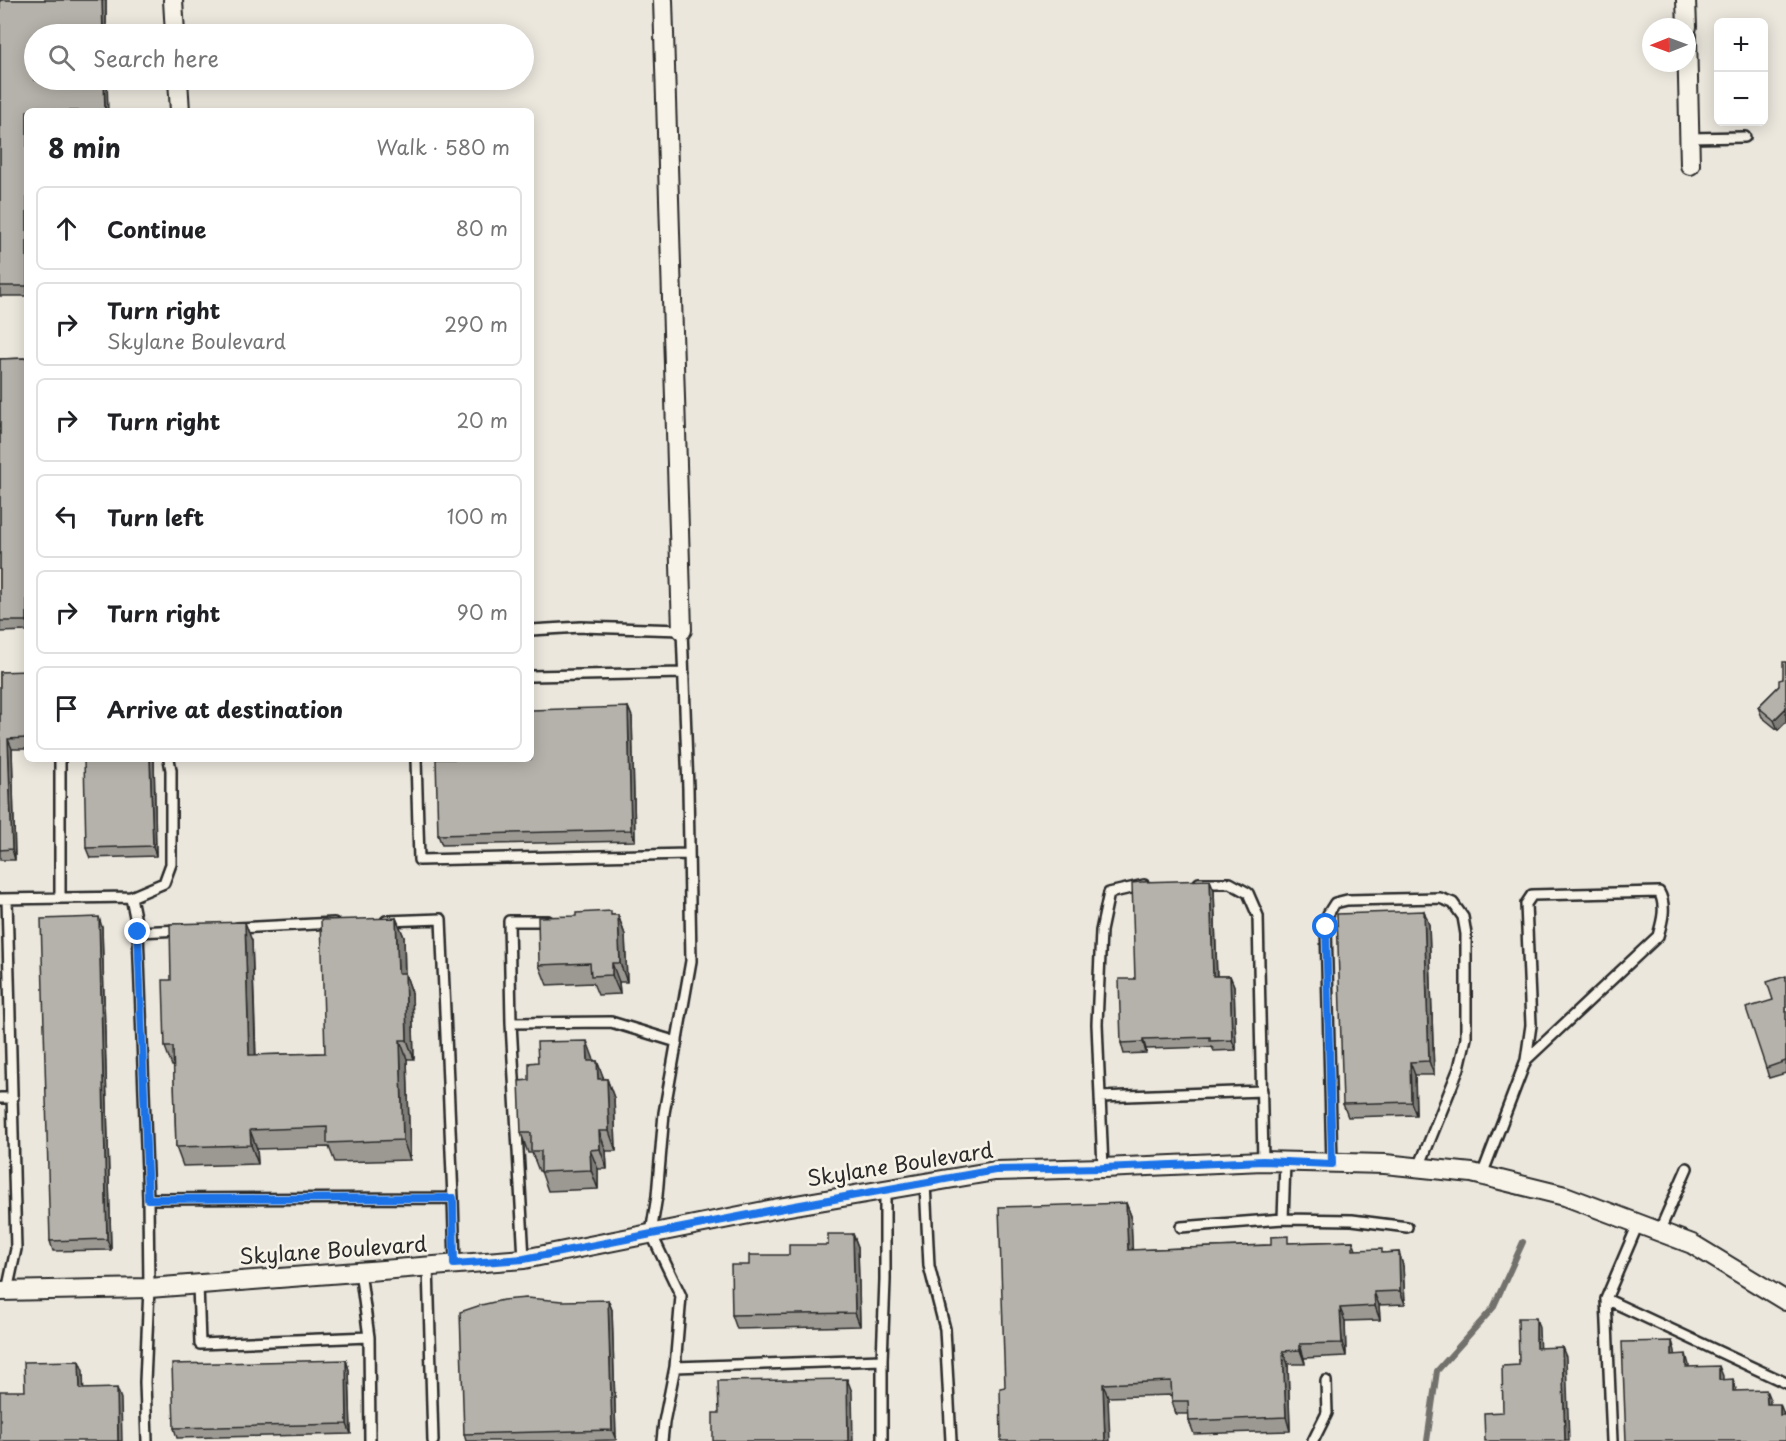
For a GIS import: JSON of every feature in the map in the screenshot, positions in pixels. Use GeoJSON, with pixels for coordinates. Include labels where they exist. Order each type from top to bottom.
{"type":"FeatureCollection","features":[{"type":"Feature","properties":{"kind":"street"},"geometry":{"type":"LineString","coordinates":[[173,0],[174,24]]}},
{"type":"Feature","properties":{"kind":"street"},"geometry":{"type":"LineString","coordinates":[[663,0],[682,630]]}},
{"type":"Feature","properties":{"kind":"street"},"geometry":{"type":"LineString","coordinates":[[1686,0],[1687,18]]}},
{"type":"Feature","properties":{"kind":"street"},"geometry":{"type":"LineString","coordinates":[[1688,72],[1690,165]]}},
{"type":"Feature","properties":{"kind":"street"},"geometry":{"type":"LineString","coordinates":[[179,90],[180,108]]}},
{"type":"Feature","properties":{"kind":"street","name":"Skylane Boulevard"},"geometry":{"type":"LineString","coordinates":[[4,1291],[148,1288],[524,1259],[651,1233],[995,1170],[1263,1161],[1419,1167],[1482,1175],[1565,1196],[1692,1244],[1786,1301]]}},
{"type":"Feature","properties":{"kind":"lane"},"geometry":{"type":"LineString","coordinates":[[1689,138],[1745,137]]}},
{"type":"Feature","properties":{"kind":"lane"},"geometry":{"type":"LineString","coordinates":[[534,630],[581,627],[682,630],[691,961],[664,1113],[657,1196],[651,1233],[681,1296],[675,1367],[662,1441]]}},
{"type":"Feature","properties":{"kind":"lane"},"geometry":{"type":"LineString","coordinates":[[534,676],[684,673]]}},
{"type":"Feature","properties":{"kind":"lane"},"geometry":{"type":"LineString","coordinates":[[60,762],[60,898]]}},
{"type":"Feature","properties":{"kind":"lane"},"geometry":{"type":"LineString","coordinates":[[4,1291],[16,1249],[13,1098],[4,899],[131,897],[164,882],[171,864],[170,762]]}},
{"type":"Feature","properties":{"kind":"lane"},"geometry":{"type":"LineString","coordinates":[[416,762],[419,860],[689,854]]}},
{"type":"Feature","properties":{"kind":"lane"},"geometry":{"type":"LineString","coordinates":[[1187,883],[1230,883],[1248,893],[1258,916],[1263,1161]]}},
{"type":"Feature","properties":{"kind":"lane"},"geometry":{"type":"LineString","coordinates":[[1103,1168],[1098,1024],[1101,931],[1109,893],[1154,884]]}},
{"type":"Feature","properties":{"kind":"lane"},"geometry":{"type":"LineString","coordinates":[[1482,1175],[1526,1060],[1531,1025],[1526,904],[1532,895],[1659,892],[1662,897],[1663,917],[1658,936],[1526,1060]]}},
{"type":"Feature","properties":{"kind":"lane"},"geometry":{"type":"LineString","coordinates":[[131,897],[138,932],[148,1199],[145,1382],[147,1441]]}},
{"type":"Feature","properties":{"kind":"lane"},"geometry":{"type":"LineString","coordinates":[[1332,1164],[1326,927],[1328,914],[1335,903],[1347,900],[1440,898],[1453,903],[1463,917],[1465,926],[1466,1038],[1459,1068],[1419,1167]]}},
{"type":"Feature","properties":{"kind":"lane"},"geometry":{"type":"LineString","coordinates":[[371,922],[441,919],[454,1264]]}},
{"type":"Feature","properties":{"kind":"lane"},"geometry":{"type":"LineString","coordinates":[[524,1259],[511,1023],[509,921],[554,920]]}},
{"type":"Feature","properties":{"kind":"lane"},"geometry":{"type":"LineString","coordinates":[[231,928],[348,923]]}},
{"type":"Feature","properties":{"kind":"lane"},"geometry":{"type":"LineString","coordinates":[[138,932],[196,929]]}},
{"type":"Feature","properties":{"kind":"lane"},"geometry":{"type":"LineString","coordinates":[[511,1023],[611,1022],[676,1042]]}},
{"type":"Feature","properties":{"kind":"lane"},"geometry":{"type":"LineString","coordinates":[[1100,1097],[1262,1090]]}},
{"type":"Feature","properties":{"kind":"lane"},"geometry":{"type":"LineString","coordinates":[[0,1098],[13,1098]]}},
{"type":"Feature","properties":{"kind":"lane"},"geometry":{"type":"LineString","coordinates":[[1283,1220],[1285,1162]]}},
{"type":"Feature","properties":{"kind":"lane"},"geometry":{"type":"LineString","coordinates":[[1659,1232],[1687,1168]]}},
{"type":"Feature","properties":{"kind":"lane"},"geometry":{"type":"LineString","coordinates":[[925,1183],[929,1266],[945,1329],[951,1441]]}},
{"type":"Feature","properties":{"kind":"lane"},"geometry":{"type":"LineString","coordinates":[[882,1441],[885,1190]]}},
{"type":"Feature","properties":{"kind":"lane"},"geometry":{"type":"LineString","coordinates":[[148,1199],[453,1198]]}},
{"type":"Feature","properties":{"kind":"lane"},"geometry":{"type":"LineString","coordinates":[[1181,1227],[1283,1220],[1352,1220],[1407,1227]]}},
{"type":"Feature","properties":{"kind":"lane"},"geometry":{"type":"LineString","coordinates":[[1612,1441],[1606,1299],[1638,1224]]}},
{"type":"Feature","properties":{"kind":"lane"},"geometry":{"type":"LineString","coordinates":[[428,1266],[433,1441]]}},
{"type":"Feature","properties":{"kind":"lane"},"geometry":{"type":"LineString","coordinates":[[360,1271],[369,1337],[370,1441]]}},
{"type":"Feature","properties":{"kind":"lane"},"geometry":{"type":"LineString","coordinates":[[198,1284],[200,1344],[369,1337]]}},
{"type":"Feature","properties":{"kind":"lane"},"geometry":{"type":"LineString","coordinates":[[1606,1299],[1786,1383]]}},
{"type":"Feature","properties":{"kind":"lane"},"geometry":{"type":"LineString","coordinates":[[675,1367],[882,1360]]}},
{"type":"Feature","properties":{"kind":"lane"},"geometry":{"type":"LineString","coordinates":[[1313,1441],[1327,1413],[1326,1381]]}},
{"type":"Feature","properties":{"kind":"building"},"geometry":{"type":"Polygon","coordinates":[[[0,0],[102,0],[103,24],[24,24],[24,90],[104,90],[105,108],[24,108],[24,286],[0,286],[0,0]]]}},
{"type":"Feature","properties":{"kind":"building"},"geometry":{"type":"Polygon","coordinates":[[[24,358],[24,621],[0,621],[0,359],[24,358]]]}},
{"type":"Feature","properties":{"kind":"building"},"geometry":{"type":"Polygon","coordinates":[[[1783,662],[1786,662],[1786,708],[1774,720],[1758,707],[1779,686],[1779,680],[1783,679],[1783,662]]]}},
{"type":"Feature","properties":{"kind":"building"},"geometry":{"type":"Polygon","coordinates":[[[24,671],[24,738],[8,739],[12,849],[0,850],[0,672],[24,671]]]}},
{"type":"Feature","properties":{"kind":"building"},"geometry":{"type":"Polygon","coordinates":[[[628,707],[631,830],[438,835],[436,762],[534,762],[534,710],[628,707]]]}},
{"type":"Feature","properties":{"kind":"building"},"geometry":{"type":"Polygon","coordinates":[[[84,762],[150,762],[153,846],[86,848],[84,762]]]}},
{"type":"Feature","properties":{"kind":"building"},"geometry":{"type":"Polygon","coordinates":[[[1210,880],[1213,976],[1230,976],[1232,1040],[1210,1041],[1210,1037],[1143,1039],[1143,1042],[1121,1043],[1119,979],[1135,979],[1132,883],[1210,880]]]}},
{"type":"Feature","properties":{"kind":"building"},"geometry":{"type":"Polygon","coordinates":[[[611,911],[611,915],[618,915],[620,963],[612,963],[612,975],[591,976],[590,963],[539,965],[538,917],[576,916],[576,913],[611,911]]]}},
{"type":"Feature","properties":{"kind":"building"},"geometry":{"type":"Polygon","coordinates":[[[1424,911],[1429,1061],[1410,1062],[1411,1102],[1343,1104],[1337,914],[1424,911]]]}},
{"type":"Feature","properties":{"kind":"building"},"geometry":{"type":"Polygon","coordinates":[[[99,917],[107,1239],[50,1241],[41,919],[99,917]]]}},
{"type":"Feature","properties":{"kind":"building"},"geometry":{"type":"Polygon","coordinates":[[[396,918],[398,973],[405,973],[407,1040],[400,1040],[403,1140],[327,1143],[327,1127],[250,1130],[251,1145],[176,1147],[173,1047],[165,1047],[163,980],[171,980],[170,924],[245,922],[249,1055],[325,1053],[321,920],[396,918]]]}},
{"type":"Feature","properties":{"kind":"building"},"geometry":{"type":"Polygon","coordinates":[[[1786,976],[1786,1061],[1766,1068],[1746,1008],[1773,1000],[1767,982],[1786,976]]]}},
{"type":"Feature","properties":{"kind":"building"},"geometry":{"type":"Polygon","coordinates":[[[587,1041],[588,1061],[597,1061],[598,1079],[607,1079],[609,1131],[599,1131],[600,1149],[590,1150],[591,1170],[541,1172],[541,1151],[531,1151],[531,1133],[521,1133],[519,1081],[529,1080],[529,1063],[538,1062],[537,1042],[587,1041]]]}},
{"type":"Feature","properties":{"kind":"building"},"geometry":{"type":"Polygon","coordinates":[[[1126,1203],[1128,1250],[1271,1245],[1271,1237],[1288,1236],[1288,1243],[1353,1241],[1353,1250],[1382,1249],[1382,1253],[1399,1252],[1400,1291],[1374,1292],[1375,1306],[1340,1308],[1342,1343],[1300,1344],[1300,1350],[1283,1351],[1286,1417],[1189,1421],[1188,1401],[1172,1401],[1171,1381],[1103,1384],[1105,1441],[1001,1441],[1000,1388],[1005,1387],[999,1207],[1126,1203]]]}},
{"type":"Feature","properties":{"kind":"building"},"geometry":{"type":"Polygon","coordinates":[[[828,1234],[853,1234],[855,1313],[732,1315],[731,1265],[749,1265],[749,1255],[789,1255],[789,1245],[828,1245],[828,1234]]]}},
{"type":"Feature","properties":{"kind":"building"},"geometry":{"type":"Polygon","coordinates":[[[526,1298],[563,1301],[608,1300],[612,1430],[464,1434],[460,1312],[503,1300],[526,1298]]]}},
{"type":"Feature","properties":{"kind":"building"},"geometry":{"type":"Polygon","coordinates":[[[1518,1318],[1536,1318],[1536,1348],[1562,1347],[1565,1441],[1485,1441],[1484,1413],[1503,1412],[1502,1366],[1519,1365],[1518,1318]]]}},
{"type":"Feature","properties":{"kind":"building"},"geometry":{"type":"Polygon","coordinates":[[[1672,1341],[1672,1355],[1686,1354],[1686,1367],[1719,1366],[1719,1380],[1733,1379],[1733,1391],[1766,1390],[1767,1404],[1780,1404],[1780,1415],[1786,1415],[1786,1441],[1626,1441],[1622,1342],[1672,1341]]]}},
{"type":"Feature","properties":{"kind":"building"},"geometry":{"type":"Polygon","coordinates":[[[346,1360],[347,1424],[174,1428],[172,1364],[346,1360]]]}},
{"type":"Feature","properties":{"kind":"building"},"geometry":{"type":"Polygon","coordinates":[[[79,1361],[80,1389],[117,1388],[118,1441],[0,1441],[0,1391],[25,1391],[24,1362],[79,1361]]]}},
{"type":"Feature","properties":{"kind":"building"},"geometry":{"type":"Polygon","coordinates":[[[847,1379],[848,1441],[713,1441],[713,1413],[719,1413],[718,1381],[847,1379]]]}},
{"type":"Feature","properties":{"kind":"waterway"},"geometry":{"type":"LineString","coordinates":[[1427,1441],[1437,1371],[1493,1308],[1523,1242]]}},
{"type":"Feature","properties":{"kind":"route"},"geometry":{"type":"LineString","coordinates":[[138,932],[148,1199],[453,1198],[454,1264],[524,1259],[651,1233],[995,1170],[1263,1161],[1332,1164],[1326,927]]}}]}
